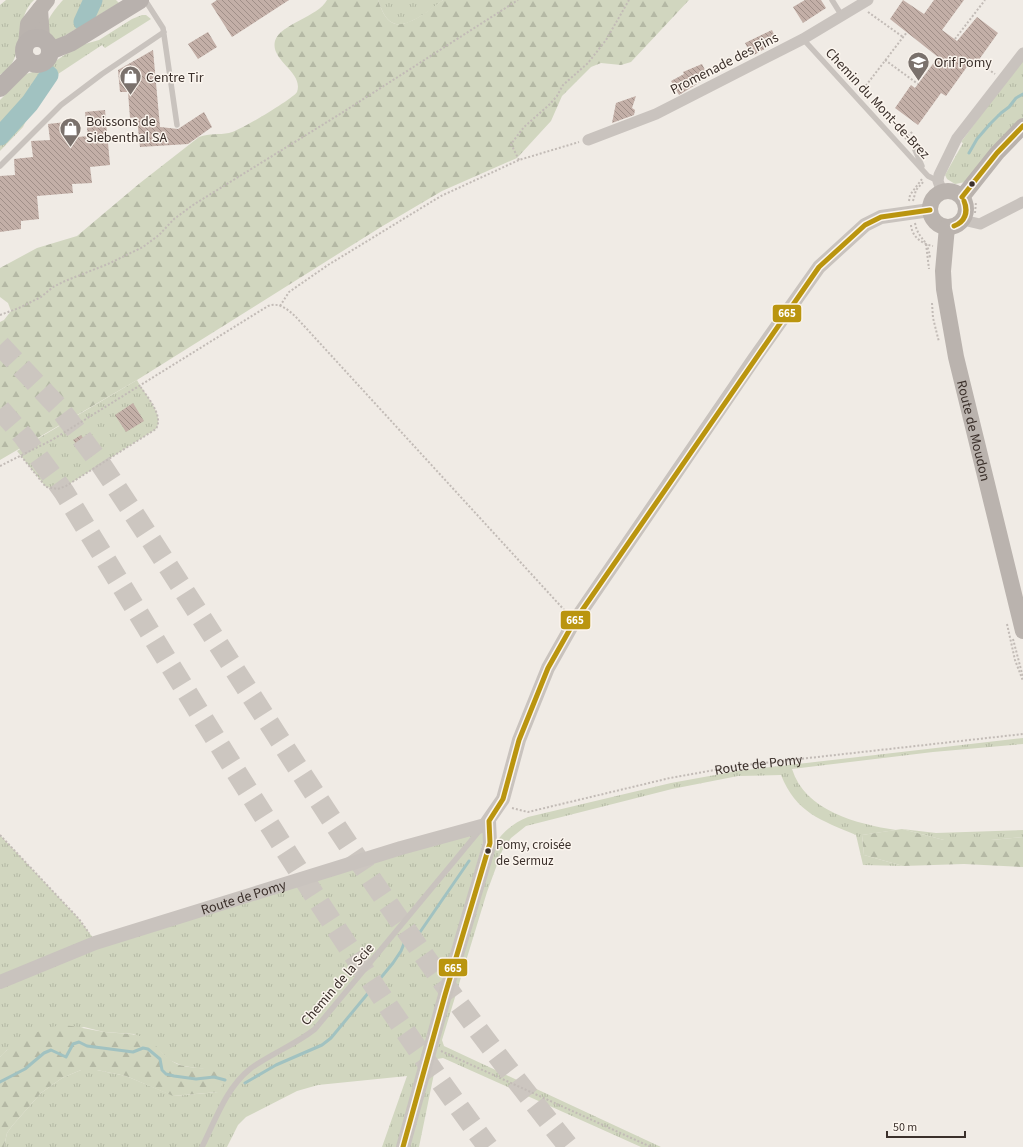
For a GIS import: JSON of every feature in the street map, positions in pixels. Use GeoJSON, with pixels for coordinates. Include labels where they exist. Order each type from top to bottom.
{"type":"FeatureCollection","features":[{"type":"Feature","properties":{"kind":"main road"},"geometry":{"type":"LineString","coordinates":[[36,49],[70,43],[140,0]]}},
{"type":"Feature","properties":{"kind":"main road"},"geometry":{"type":"LineString","coordinates":[[0,88],[36,49],[44,4]]}},
{"type":"Feature","properties":{"kind":"main road"},"geometry":{"type":"LineString","coordinates":[[970,198],[940,186],[933,199],[930,210],[933,220],[942,226],[947,227],[956,226],[971,219],[967,208],[970,198],[997,153],[1023,126]]}},
{"type":"Feature","properties":{"kind":"main road","name":"Route de Moudon"},"geometry":{"type":"LineString","coordinates":[[947,227],[943,271],[944,289],[956,357],[1023,631]]}},
{"type":"Feature","properties":{"kind":"street","name":"Promenade des Pins"},"geometry":{"type":"LineString","coordinates":[[588,140],[645,120],[803,39],[864,3]]}},
{"type":"Feature","properties":{"kind":"street"},"geometry":{"type":"LineString","coordinates":[[940,186],[942,168],[957,138],[1023,53]]}},
{"type":"Feature","properties":{"kind":"street"},"geometry":{"type":"LineString","coordinates":[[971,219],[980,224],[1023,202]]}},
{"type":"Feature","properties":{"kind":"street"},"geometry":{"type":"LineString","coordinates":[[403,1147],[490,843],[487,823],[503,799],[519,740],[548,668],[574,622],[754,359],[819,267],[865,225],[881,217],[930,210]]}},
{"type":"Feature","properties":{"kind":"street","name":"Route de Pomy"},"geometry":{"type":"LineString","coordinates":[[0,982],[95,942],[487,823]]}},
{"type":"Feature","properties":{"kind":"lane"},"geometry":{"type":"LineString","coordinates":[[145,0],[163,28],[177,125]]}},
{"type":"Feature","properties":{"kind":"lane"},"geometry":{"type":"LineString","coordinates":[[832,0],[842,16]]}},
{"type":"Feature","properties":{"kind":"lane"},"geometry":{"type":"LineString","coordinates":[[0,166],[62,106],[102,74],[164,32]]}},
{"type":"Feature","properties":{"kind":"lane","name":"Chemin du Mont-de-Brez"},"geometry":{"type":"LineString","coordinates":[[803,39],[925,172],[940,186]]}},
{"type":"Feature","properties":{"kind":"lane"},"geometry":{"type":"LineString","coordinates":[[917,148],[916,150],[925,172]]}},
{"type":"Feature","properties":{"kind":"lane","name":"Chemin de la Scie"},"geometry":{"type":"LineString","coordinates":[[202,1147],[236,1084],[250,1069],[300,1040],[318,1026],[416,910],[462,850],[487,823]]}},
{"type":"Feature","properties":{"kind":"path"},"geometry":{"type":"LineString","coordinates":[[0,315],[19,308],[65,280],[108,264],[144,247],[159,235],[174,219],[193,205],[347,110],[518,0]]}},
{"type":"Feature","properties":{"kind":"path"},"geometry":{"type":"LineString","coordinates":[[519,160],[511,144],[516,136],[557,96],[563,85],[588,63],[606,40],[629,0]]}},
{"type":"Feature","properties":{"kind":"path"},"geometry":{"type":"LineString","coordinates":[[955,39],[984,0]]}},
{"type":"Feature","properties":{"kind":"path"},"geometry":{"type":"LineString","coordinates":[[864,3],[903,37]]}},
{"type":"Feature","properties":{"kind":"path"},"geometry":{"type":"LineString","coordinates":[[866,97],[861,92],[907,32]]}},
{"type":"Feature","properties":{"kind":"path"},"geometry":{"type":"LineString","coordinates":[[885,60],[918,84]]}},
{"type":"Feature","properties":{"kind":"path"},"geometry":{"type":"LineString","coordinates":[[978,62],[998,77]]}},
{"type":"Feature","properties":{"kind":"path"},"geometry":{"type":"LineString","coordinates":[[900,134],[905,139],[913,131]]}},
{"type":"Feature","properties":{"kind":"path"},"geometry":{"type":"LineString","coordinates":[[280,306],[289,292],[299,284],[380,232],[441,196],[519,160],[588,140]]}},
{"type":"Feature","properties":{"kind":"path"},"geometry":{"type":"LineString","coordinates":[[909,201],[913,188],[925,172]]}},
{"type":"Feature","properties":{"kind":"path"},"geometry":{"type":"LineString","coordinates":[[970,198],[975,202],[975,211],[971,219]]}},
{"type":"Feature","properties":{"kind":"path"},"geometry":{"type":"LineString","coordinates":[[910,220],[911,230],[916,237],[926,244],[934,246]]}},
{"type":"Feature","properties":{"kind":"path"},"geometry":{"type":"LineString","coordinates":[[0,466],[52,440],[268,306],[274,304],[280,306],[295,316],[574,622]]}},
{"type":"Feature","properties":{"kind":"path"},"geometry":{"type":"LineString","coordinates":[[21,456],[46,487],[58,489],[66,486],[156,429],[159,422],[158,415],[140,386]]}},
{"type":"Feature","properties":{"kind":"path","name":"Route de Pomy"},"geometry":{"type":"LineString","coordinates":[[499,805],[528,812],[670,778],[730,767],[1023,734]]}},
{"type":"Feature","properties":{"kind":"path"},"geometry":{"type":"LineString","coordinates":[[0,835],[79,919],[95,942]]}},
{"type":"Feature","properties":{"kind":"path"},"geometry":{"type":"LineString","coordinates":[[431,1046],[651,1147]]}},
{"type":"Feature","properties":{"kind":"green space"},"geometry":{"type":"Polygon","coordinates":[[[6,0],[34,0],[28,7],[22,23],[18,49],[15,57],[9,68],[0,75],[0,5],[6,0]]]}},
{"type":"Feature","properties":{"kind":"green space"},"geometry":{"type":"Polygon","coordinates":[[[63,0],[116,0],[119,3],[56,41],[49,38],[46,33],[46,28],[51,16],[63,0]]]}},
{"type":"Feature","properties":{"kind":"green space"},"geometry":{"type":"Polygon","coordinates":[[[327,0],[378,0],[388,19],[393,23],[398,24],[412,21],[443,0],[689,0],[631,62],[621,65],[601,63],[591,67],[562,96],[551,121],[517,158],[442,191],[381,227],[137,380],[0,460],[0,322],[4,320],[11,311],[8,303],[0,297],[0,268],[37,248],[77,236],[140,183],[199,137],[234,131],[265,114],[294,95],[297,92],[298,85],[296,78],[277,55],[275,41],[278,35],[284,30],[316,11],[327,0]]]}},
{"type":"Feature","properties":{"kind":"green space"},"geometry":{"type":"Polygon","coordinates":[[[378,0],[443,0],[412,21],[398,24],[393,23],[388,19],[378,0]]]}},
{"type":"Feature","properties":{"kind":"green space"},"geometry":{"type":"Polygon","coordinates":[[[146,15],[151,19],[105,48],[102,45],[52,78],[33,106],[23,127],[0,151],[0,100],[26,74],[45,68],[78,46],[99,40],[132,19],[146,15]]]}},
{"type":"Feature","properties":{"kind":"green space"},"geometry":{"type":"Polygon","coordinates":[[[1023,58],[1023,125],[966,182],[955,184],[947,179],[945,175],[963,143],[961,142],[1023,58]]]}},
{"type":"Feature","properties":{"kind":"green space"},"geometry":{"type":"Polygon","coordinates":[[[137,380],[156,411],[158,423],[156,429],[66,486],[58,489],[46,487],[17,451],[137,380]]]}},
{"type":"Feature","properties":{"kind":"green space"},"geometry":{"type":"Polygon","coordinates":[[[1023,738],[1023,744],[933,752],[792,769],[799,783],[808,795],[820,805],[849,819],[865,824],[896,830],[862,835],[864,855],[903,866],[863,865],[856,835],[832,825],[811,814],[802,807],[787,788],[781,775],[738,776],[672,789],[526,826],[511,838],[502,851],[487,892],[442,1040],[444,1046],[661,1147],[641,1147],[443,1058],[437,1059],[419,1147],[406,1147],[494,845],[513,825],[528,817],[671,783],[737,771],[1023,738]]]}},
{"type":"Feature","properties":{"kind":"green space"},"geometry":{"type":"Polygon","coordinates":[[[489,821],[398,1147],[382,1147],[407,1076],[318,1085],[297,1091],[246,1117],[238,1125],[227,1147],[4,1147],[7,1133],[41,1093],[62,1078],[81,1070],[97,1070],[126,1076],[174,1096],[218,1092],[204,1069],[183,1066],[169,1060],[157,1048],[134,1034],[104,1032],[84,1027],[7,1050],[0,1057],[0,835],[79,919],[96,942],[489,821]]]}},
{"type":"Feature","properties":{"kind":"green space"},"geometry":{"type":"Polygon","coordinates":[[[902,829],[936,833],[1023,830],[1023,837],[991,840],[944,840],[902,829]]]}},
{"type":"Feature","properties":{"kind":"green space"},"geometry":{"type":"Polygon","coordinates":[[[902,829],[944,840],[991,840],[1023,837],[1023,867],[964,864],[903,866],[864,855],[862,835],[902,829]]]}},
{"type":"Feature","properties":{"kind":"green space"},"geometry":{"type":"Polygon","coordinates":[[[63,1025],[105,1032],[132,1034],[142,1037],[156,1045],[165,1056],[174,1062],[180,1065],[216,1072],[225,1080],[218,1092],[173,1096],[126,1076],[97,1070],[81,1070],[62,1078],[41,1093],[7,1133],[4,1147],[0,1147],[0,1057],[21,1040],[37,1032],[63,1025]]]}},
{"type":"Feature","properties":{"kind":"building"},"geometry":{"type":"Polygon","coordinates":[[[217,0],[289,0],[232,37],[211,4],[217,0]]]}},
{"type":"Feature","properties":{"kind":"building"},"geometry":{"type":"Polygon","coordinates":[[[805,0],[821,0],[826,8],[803,23],[793,7],[805,0]]]}},
{"type":"Feature","properties":{"kind":"building"},"geometry":{"type":"Polygon","coordinates":[[[903,0],[924,14],[934,0],[964,0],[942,30],[957,41],[977,17],[998,33],[973,68],[969,64],[946,96],[941,93],[918,125],[895,108],[911,85],[915,88],[938,57],[890,19],[903,0]]]}},
{"type":"Feature","properties":{"kind":"building"},"geometry":{"type":"Polygon","coordinates":[[[772,30],[776,39],[766,44],[768,47],[752,56],[745,43],[772,30]]]}},
{"type":"Feature","properties":{"kind":"building"},"geometry":{"type":"Polygon","coordinates":[[[208,32],[217,47],[198,59],[188,44],[208,32]]]}},
{"type":"Feature","properties":{"kind":"building"},"geometry":{"type":"Polygon","coordinates":[[[153,50],[160,127],[178,129],[204,112],[212,127],[188,144],[140,147],[137,117],[130,118],[128,92],[120,92],[118,70],[153,50]]]}},
{"type":"Feature","properties":{"kind":"building"},"geometry":{"type":"Polygon","coordinates":[[[702,64],[707,74],[701,78],[702,81],[679,95],[671,81],[684,74],[683,72],[702,64]]]}},
{"type":"Feature","properties":{"kind":"building"},"geometry":{"type":"Polygon","coordinates":[[[636,96],[632,108],[635,110],[634,115],[612,123],[616,103],[636,96]]]}},
{"type":"Feature","properties":{"kind":"building","name":"Boissons de Siebenthal SA"},"geometry":{"type":"Polygon","coordinates":[[[105,110],[110,165],[90,167],[92,183],[72,184],[73,193],[37,196],[39,219],[21,221],[21,229],[0,232],[0,176],[15,175],[14,159],[33,157],[31,141],[50,140],[48,124],[66,122],[68,138],[88,136],[85,112],[105,110]]]}},
{"type":"Feature","properties":{"kind":"building"},"geometry":{"type":"Polygon","coordinates":[[[133,403],[144,421],[126,432],[115,415],[133,403]]]}},
{"type":"Feature","properties":{"kind":"building"},"geometry":{"type":"Polygon","coordinates":[[[81,435],[86,442],[79,447],[73,440],[81,435]]]}},
{"type":"Feature","properties":{"kind":"waterway"},"geometry":{"type":"LineString","coordinates":[[83,22],[93,0]]}},
{"type":"Feature","properties":{"kind":"waterway"},"geometry":{"type":"LineString","coordinates":[[0,136],[30,103],[49,75]]}},
{"type":"Feature","properties":{"kind":"waterway"},"geometry":{"type":"LineString","coordinates":[[969,153],[977,139],[990,124],[1009,107],[1016,98],[1023,94]]}},
{"type":"Feature","properties":{"kind":"waterway"},"geometry":{"type":"LineString","coordinates":[[245,1083],[276,1065],[322,1045],[331,1038],[393,963],[401,951],[405,941],[418,935],[469,861]]}},
{"type":"Feature","properties":{"kind":"waterway"},"geometry":{"type":"LineString","coordinates":[[0,1082],[25,1069],[44,1053],[51,1050],[66,1057],[73,1044],[79,1042],[87,1046],[133,1052],[143,1048],[148,1049],[160,1059],[162,1070],[166,1074],[196,1079],[214,1077],[225,1080]]}},
{"type":"Feature","properties":{"kind":"tunnel"},"geometry":{"type":"LineString","coordinates":[[0,345],[60,409],[100,463],[381,894],[458,1003],[569,1147]]}},
{"type":"Feature","properties":{"kind":"tunnel"},"geometry":{"type":"LineString","coordinates":[[0,409],[24,437],[64,492],[269,824],[375,988],[488,1147]]}},
{"type":"Feature","properties":{"kind":"transit line","name":"665"},"geometry":{"type":"LineString","coordinates":[[962,197],[997,153],[1023,126]]}},
{"type":"Feature","properties":{"kind":"transit line","name":"665"},"geometry":{"type":"LineString","coordinates":[[954,226],[961,222],[965,216],[966,209],[964,201]]}},
{"type":"Feature","properties":{"kind":"transit line","name":"665"},"geometry":{"type":"LineString","coordinates":[[954,226],[961,222],[965,216],[966,209],[964,201]]}},
{"type":"Feature","properties":{"kind":"transit line","name":"665"},"geometry":{"type":"LineString","coordinates":[[403,1147],[445,995],[490,843],[489,821],[503,799],[519,740],[548,668],[574,622],[819,267],[865,225],[881,217],[930,210]]}},
{"type":"Feature","properties":{"kind":"place","name":"Orif Pomy"},"geometry":{"type":"Point","coordinates":[919,82]}},
{"type":"Feature","properties":{"kind":"place","name":"Centre Tir"},"geometry":{"type":"Point","coordinates":[130,96]}},
{"type":"Feature","properties":{"kind":"place","name":"Boissons de Siebenthal SA"},"geometry":{"type":"Point","coordinates":[70,148]}},
{"type":"Feature","properties":{"kind":"place","name":"Pomy, croisée de Sermuz"},"geometry":{"type":"Point","coordinates":[488,851]}}]}
